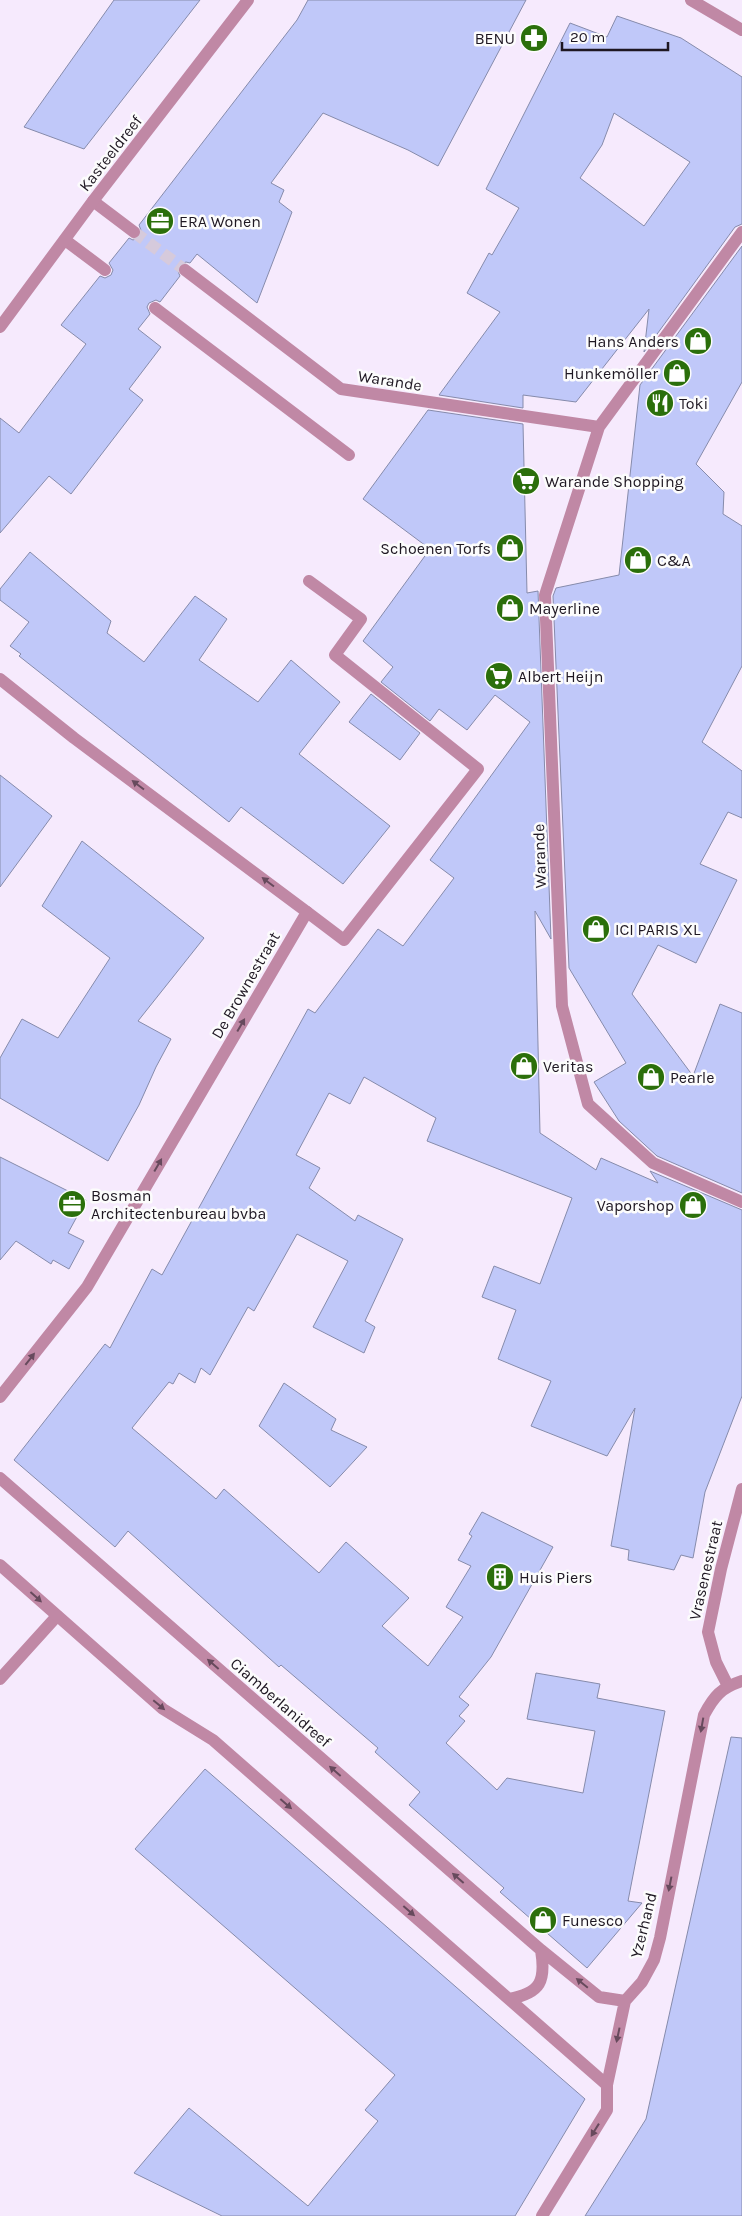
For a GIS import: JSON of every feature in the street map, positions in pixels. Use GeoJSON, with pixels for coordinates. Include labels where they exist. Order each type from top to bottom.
{"type":"FeatureCollection","features":[{"type":"Feature","properties":{"kind":"street","name":"Kasteeldreef"},"geometry":{"type":"LineString","coordinates":[[0,327],[93,201],[248,0]]}},
{"type":"Feature","properties":{"kind":"street"},"geometry":{"type":"LineString","coordinates":[[691,0],[742,30]]}},
{"type":"Feature","properties":{"kind":"street"},"geometry":{"type":"LineString","coordinates":[[93,201],[134,232]]}},
{"type":"Feature","properties":{"kind":"street","name":"Warande"},"geometry":{"type":"LineString","coordinates":[[742,232],[598,427],[545,595],[562,1006],[588,1104],[653,1163],[742,1202]]}},
{"type":"Feature","properties":{"kind":"street"},"geometry":{"type":"LineString","coordinates":[[65,240],[105,270]]}},
{"type":"Feature","properties":{"kind":"street","name":"Warande"},"geometry":{"type":"LineString","coordinates":[[185,270],[341,389],[598,427]]}},
{"type":"Feature","properties":{"kind":"street"},"geometry":{"type":"LineString","coordinates":[[155,308],[349,455]]}},
{"type":"Feature","properties":{"kind":"street"},"geometry":{"type":"LineString","coordinates":[[0,679],[74,738],[344,940],[478,770],[335,655],[361,619],[309,581]]}},
{"type":"Feature","properties":{"kind":"street","name":"De Brownestraat"},"geometry":{"type":"LineString","coordinates":[[0,1397],[87,1287],[307,912]]}},
{"type":"Feature","properties":{"kind":"street","name":"Ciamberlanidreef"},"geometry":{"type":"LineString","coordinates":[[0,1478],[541,1950],[598,1997],[625,2001]]}},
{"type":"Feature","properties":{"kind":"street","name":"Vrasenestraat"},"geometry":{"type":"LineString","coordinates":[[728,1686],[716,1662],[708,1632],[721,1569],[742,1489]]}},
{"type":"Feature","properties":{"kind":"street"},"geometry":{"type":"LineString","coordinates":[[0,1565],[162,1708],[213,1740],[607,2085]]}},
{"type":"Feature","properties":{"kind":"street"},"geometry":{"type":"LineString","coordinates":[[0,1679],[57,1616]]}},
{"type":"Feature","properties":{"kind":"street"},"geometry":{"type":"LineString","coordinates":[[728,1686],[742,1681]]}},
{"type":"Feature","properties":{"kind":"street","name":"Yzerhand"},"geometry":{"type":"LineString","coordinates":[[542,2216],[607,2110],[607,2085],[625,2001],[642,1982],[654,1960],[704,1715],[714,1697],[728,1686]]}},
{"type":"Feature","properties":{"kind":"street"},"geometry":{"type":"LineString","coordinates":[[509,1999],[525,1996],[539,1985],[543,1966],[541,1950]]}},
{"type":"Feature","properties":{"kind":"building"},"geometry":{"type":"Polygon","coordinates":[[[114,0],[200,0],[84,149],[24,127],[114,0]]]}},
{"type":"Feature","properties":{"kind":"building"},"geometry":{"type":"Polygon","coordinates":[[[308,0],[526,0],[438,166],[408,150],[323,113],[271,183],[284,190],[279,202],[292,212],[257,303],[197,254],[190,263],[186,262],[179,265],[177,269],[180,276],[160,302],[156,300],[149,303],[147,307],[150,314],[138,329],[161,347],[129,389],[143,400],[71,494],[49,476],[0,533],[0,418],[19,433],[86,344],[61,325],[100,276],[105,278],[111,275],[113,270],[109,263],[129,238],[133,240],[140,237],[142,233],[139,225],[297,20],[308,0]]]}},
{"type":"Feature","properties":{"kind":"building"},"geometry":{"type":"Polygon","coordinates":[[[617,16],[681,38],[742,77],[742,224],[735,227],[644,352],[649,309],[576,402],[523,395],[523,408],[439,395],[500,312],[467,293],[489,253],[492,255],[519,208],[486,189],[570,23],[607,37],[617,16]],[[614,113],[602,145],[580,178],[644,226],[690,162],[614,113]]]}},
{"type":"Feature","properties":{"kind":"building"},"geometry":{"type":"Polygon","coordinates":[[[742,246],[742,382],[696,464],[724,492],[723,514],[742,526],[742,666],[702,742],[742,771],[742,818],[728,812],[700,864],[737,880],[696,963],[658,945],[632,994],[693,1076],[720,1004],[742,1013],[742,1193],[657,1156],[619,1121],[594,1082],[626,1063],[569,968],[553,596],[556,588],[619,575],[640,385],[742,246]]]}},
{"type":"Feature","properties":{"kind":"building"},"geometry":{"type":"Polygon","coordinates":[[[428,410],[523,424],[527,593],[538,591],[551,939],[535,911],[540,1133],[596,1170],[601,1158],[658,1183],[650,1171],[742,1210],[742,1396],[705,1492],[693,1558],[681,1555],[674,1570],[628,1560],[629,1550],[611,1546],[635,1408],[607,1456],[531,1426],[551,1381],[498,1359],[516,1310],[482,1297],[494,1266],[540,1284],[572,1198],[427,1141],[436,1118],[364,1077],[350,1104],[329,1093],[296,1155],[320,1168],[309,1188],[355,1221],[358,1215],[403,1239],[365,1321],[375,1327],[364,1353],[313,1327],[348,1261],[297,1234],[254,1311],[248,1307],[210,1375],[201,1368],[195,1383],[179,1373],[173,1384],[169,1382],[132,1428],[216,1499],[224,1489],[319,1573],[346,1542],[409,1598],[382,1626],[428,1666],[463,1617],[446,1607],[471,1566],[458,1560],[472,1536],[469,1534],[482,1512],[553,1547],[491,1657],[459,1697],[469,1705],[459,1716],[465,1721],[446,1743],[497,1790],[507,1778],[583,1793],[595,1731],[527,1719],[536,1673],[600,1684],[597,1698],[665,1711],[628,1901],[642,1903],[587,1968],[500,1892],[504,1888],[409,1805],[420,1792],[375,1752],[378,1748],[281,1665],[279,1667],[128,1531],[115,1547],[14,1460],[105,1344],[110,1348],[152,1269],[162,1275],[308,1009],[315,1013],[378,929],[403,946],[454,878],[430,860],[530,722],[495,695],[467,730],[439,709],[430,721],[381,682],[393,667],[363,641],[430,549],[363,499],[428,410]]]}},
{"type":"Feature","properties":{"kind":"building"},"geometry":{"type":"Polygon","coordinates":[[[30,552],[111,621],[107,633],[144,662],[195,596],[227,619],[199,660],[258,702],[291,660],[340,702],[299,754],[390,826],[343,884],[241,807],[229,822],[19,656],[21,654],[10,646],[29,622],[0,600],[0,589],[30,552]]]}},
{"type":"Feature","properties":{"kind":"building"},"geometry":{"type":"Polygon","coordinates":[[[371,694],[420,733],[400,760],[349,722],[371,694]]]}},
{"type":"Feature","properties":{"kind":"building"},"geometry":{"type":"Polygon","coordinates":[[[0,775],[52,816],[0,887],[0,775]]]}},
{"type":"Feature","properties":{"kind":"building"},"geometry":{"type":"Polygon","coordinates":[[[82,841],[204,938],[138,1021],[171,1039],[139,1105],[108,1161],[0,1098],[0,1058],[22,1019],[58,1038],[110,958],[42,906],[82,841]]]}},
{"type":"Feature","properties":{"kind":"building"},"geometry":{"type":"Polygon","coordinates":[[[0,1157],[86,1200],[68,1233],[84,1241],[69,1269],[53,1260],[51,1264],[16,1241],[0,1260],[0,1157]]]}},
{"type":"Feature","properties":{"kind":"building"},"geometry":{"type":"Polygon","coordinates":[[[284,1383],[336,1419],[331,1430],[367,1447],[330,1487],[259,1426],[284,1383]]]}},
{"type":"Feature","properties":{"kind":"building"},"geometry":{"type":"Polygon","coordinates":[[[731,1737],[742,1738],[742,2216],[585,2216],[646,2119],[731,1737]]]}},
{"type":"Feature","properties":{"kind":"building"},"geometry":{"type":"Polygon","coordinates":[[[205,1769],[585,2099],[515,2216],[222,2216],[134,2173],[189,2108],[308,2206],[378,2121],[365,2110],[395,2075],[135,1849],[205,1769]]]}},
{"type":"Feature","properties":{"kind":"tunnel"},"geometry":{"type":"LineString","coordinates":[[134,232],[185,270]]}},
{"type":"Feature","properties":{"kind":"place","name":"BENU"},"geometry":{"type":"Point","coordinates":[534,38]}},
{"type":"Feature","properties":{"kind":"place","name":"ERA Wonen"},"geometry":{"type":"Point","coordinates":[160,221]}},
{"type":"Feature","properties":{"kind":"place","name":"Hans Anders"},"geometry":{"type":"Point","coordinates":[698,341]}},
{"type":"Feature","properties":{"kind":"place","name":"Hunkemöller"},"geometry":{"type":"Point","coordinates":[677,373]}},
{"type":"Feature","properties":{"kind":"place","name":"Toki"},"geometry":{"type":"Point","coordinates":[660,403]}},
{"type":"Feature","properties":{"kind":"place","name":"Warande Shopping"},"geometry":{"type":"Point","coordinates":[526,481]}},
{"type":"Feature","properties":{"kind":"place","name":"Schoenen Torfs"},"geometry":{"type":"Point","coordinates":[510,548]}},
{"type":"Feature","properties":{"kind":"place","name":"C&A"},"geometry":{"type":"Point","coordinates":[638,560]}},
{"type":"Feature","properties":{"kind":"place","name":"Mayerline"},"geometry":{"type":"Point","coordinates":[510,608]}},
{"type":"Feature","properties":{"kind":"place","name":"Albert Heijn"},"geometry":{"type":"Point","coordinates":[499,676]}},
{"type":"Feature","properties":{"kind":"place","name":"ICI PARIS XL"},"geometry":{"type":"Point","coordinates":[596,929]}},
{"type":"Feature","properties":{"kind":"place","name":"Veritas"},"geometry":{"type":"Point","coordinates":[524,1066]}},
{"type":"Feature","properties":{"kind":"place","name":"Pearle"},"geometry":{"type":"Point","coordinates":[651,1077]}},
{"type":"Feature","properties":{"kind":"place","name":"Bosman Architectenbureau bvba"},"geometry":{"type":"Point","coordinates":[72,1204]}},
{"type":"Feature","properties":{"kind":"place","name":"Vaporshop"},"geometry":{"type":"Point","coordinates":[693,1205]}},
{"type":"Feature","properties":{"kind":"place","name":"Huis Piers"},"geometry":{"type":"Point","coordinates":[500,1577]}},
{"type":"Feature","properties":{"kind":"place","name":"Funesco"},"geometry":{"type":"Point","coordinates":[543,1920]}}]}
